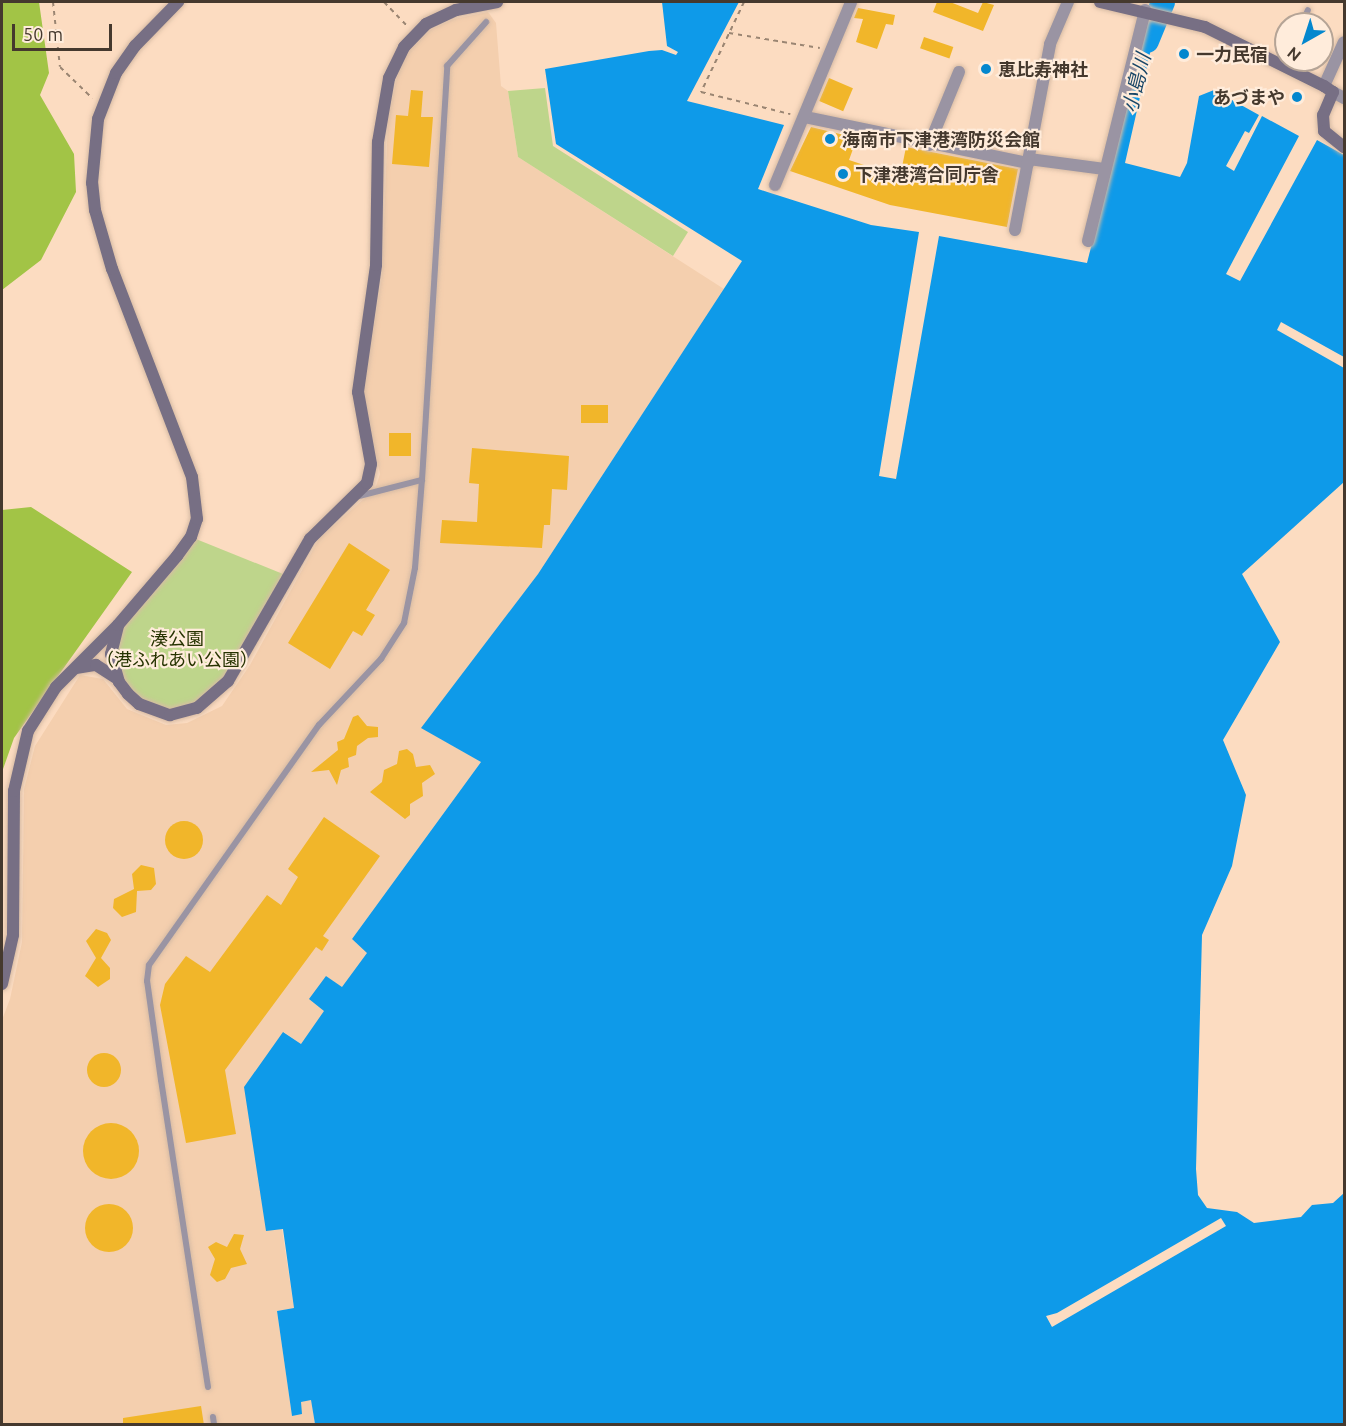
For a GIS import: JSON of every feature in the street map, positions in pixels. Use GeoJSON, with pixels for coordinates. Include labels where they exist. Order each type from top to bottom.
{"type":"FeatureCollection","features":[{"type":"Feature","properties":{"kind":"street"},"geometry":{"type":"LineString","coordinates":[[2,984],[13,935],[16,774],[37,713],[70,673],[118,625],[191,537],[197,519],[197,499],[185,454],[112,268],[95,210],[92,149],[102,106],[116,74],[135,46],[178,2]]}},
{"type":"Feature","properties":{"kind":"street"},"geometry":{"type":"LineString","coordinates":[[70,673],[81,664],[96,665],[119,682],[139,704],[170,715],[208,702],[228,681],[310,539],[323,522],[353,497],[371,474],[358,392],[376,265],[378,142],[389,78],[415,35],[438,16],[460,5],[497,2]]}},
{"type":"Feature","properties":{"kind":"street"},"geometry":{"type":"LineString","coordinates":[[775,185],[851,2]]}},
{"type":"Feature","properties":{"kind":"street"},"geometry":{"type":"LineString","coordinates":[[1016,230],[1050,44],[1068,2]]}},
{"type":"Feature","properties":{"kind":"street"},"geometry":{"type":"LineString","coordinates":[[1100,2],[1161,14],[1220,34],[1274,58]]}},
{"type":"Feature","properties":{"kind":"street"},"geometry":{"type":"LineString","coordinates":[[1088,241],[1104,169],[1147,10]]}},
{"type":"Feature","properties":{"kind":"street"},"geometry":{"type":"LineString","coordinates":[[1344,42],[1328,89],[1322,123],[1330,139],[1344,147]]}},
{"type":"Feature","properties":{"kind":"street"},"geometry":{"type":"LineString","coordinates":[[929,145],[958,72]]}},
{"type":"Feature","properties":{"kind":"street"},"geometry":{"type":"LineString","coordinates":[[1300,72],[1344,98]]}},
{"type":"Feature","properties":{"kind":"street"},"geometry":{"type":"LineString","coordinates":[[805,117],[929,145],[1028,161],[1104,169]]}},
{"type":"Feature","properties":{"kind":"street"},"geometry":{"type":"LineString","coordinates":[[118,625],[111,654],[119,682]]}},
{"type":"Feature","properties":{"kind":"lane"},"geometry":{"type":"LineString","coordinates":[[208,1387],[147,981],[149,965],[319,725],[397,638],[410,607],[422,480],[447,66],[486,22]]}},
{"type":"Feature","properties":{"kind":"lane"},"geometry":{"type":"LineString","coordinates":[[353,497],[422,480]]}},
{"type":"Feature","properties":{"kind":"lane"},"geometry":{"type":"LineString","coordinates":[[213,1417],[214,1425]]}},
{"type":"Feature","properties":{"kind":"path"},"geometry":{"type":"LineString","coordinates":[[54,2],[60,67],[102,106]]}},
{"type":"Feature","properties":{"kind":"path"},"geometry":{"type":"LineString","coordinates":[[384,2],[415,35]]}},
{"type":"Feature","properties":{"kind":"path"},"geometry":{"type":"LineString","coordinates":[[744,2],[701,92],[805,117]]}},
{"type":"Feature","properties":{"kind":"path"},"geometry":{"type":"LineString","coordinates":[[729,33],[832,50]]}},
{"type":"Feature","properties":{"kind":"shaded area"},"geometry":{"type":"Polygon","coordinates":[[[488,12],[496,23],[501,86],[508,91],[518,157],[724,289],[538,574],[422,728],[481,762],[352,939],[368,953],[342,988],[326,976],[325,1011],[301,1044],[284,1032],[266,1230],[282,1229],[294,1308],[277,1311],[292,1415],[301,1402],[311,1399],[315,1424],[2,1424],[2,1020],[10,999],[22,942],[24,789],[35,746],[80,675],[103,679],[127,709],[166,725],[187,723],[222,706],[250,665],[319,539],[375,489],[380,474],[363,393],[382,277],[388,119],[398,73],[410,50],[430,30],[454,19],[488,12]]]}},
{"type":"Feature","properties":{"kind":"green space"},"geometry":{"type":"Polygon","coordinates":[[[2,2],[39,2],[49,73],[40,95],[74,154],[76,192],[41,260],[2,290],[2,2]]]}},
{"type":"Feature","properties":{"kind":"green space"},"geometry":{"type":"Polygon","coordinates":[[[545,88],[553,146],[688,232],[673,256],[518,157],[508,91],[545,88]]]}},
{"type":"Feature","properties":{"kind":"green space"},"geometry":{"type":"Polygon","coordinates":[[[31,507],[132,572],[14,738],[2,772],[2,510],[31,507]]]}},
{"type":"Feature","properties":{"kind":"green space","name":"湊公園 （港ふれあい公園）"},"geometry":{"type":"Polygon","coordinates":[[[191,537],[288,576],[219,693],[170,715],[128,694],[113,644],[118,625],[191,537]]]}},
{"type":"Feature","properties":{"kind":"water"},"geometry":{"type":"Polygon","coordinates":[[[662,2],[739,2],[687,101],[784,125],[758,189],[871,225],[919,232],[879,476],[896,479],[939,236],[1087,263],[1149,16],[1158,18],[1125,163],[1180,177],[1187,163],[1199,96],[1214,90],[1259,115],[1249,133],[1245,131],[1226,166],[1234,171],[1262,116],[1299,136],[1226,274],[1240,281],[1317,140],[1344,155],[1344,357],[1281,322],[1277,330],[1344,368],[1344,482],[1242,574],[1280,642],[1223,740],[1246,795],[1232,866],[1202,935],[1196,1169],[1198,1195],[1207,1208],[1237,1212],[1254,1223],[1301,1217],[1312,1205],[1333,1203],[1344,1193],[1344,1424],[315,1424],[311,1400],[301,1402],[302,1414],[292,1416],[277,1311],[294,1308],[283,1229],[266,1231],[244,1087],[283,1032],[301,1044],[324,1011],[309,999],[326,976],[342,987],[367,953],[352,939],[481,762],[421,728],[538,574],[742,261],[556,144],[545,69],[649,51],[662,50],[676,55],[678,52],[667,46],[662,2]]]}},
{"type":"Feature","properties":{"kind":"pier"},"geometry":{"type":"Polygon","coordinates":[[[1221,1218],[1226,1226],[1052,1327],[1046,1316],[1057,1313],[1221,1218]]]}},
{"type":"Feature","properties":{"kind":"building"},"geometry":{"type":"Polygon","coordinates":[[[937,2],[950,2],[978,13],[983,2],[994,5],[983,31],[933,12],[937,2]]]}},
{"type":"Feature","properties":{"kind":"building"},"geometry":{"type":"Polygon","coordinates":[[[858,8],[895,15],[893,25],[886,24],[877,49],[856,42],[863,19],[854,18],[858,8]]]}},
{"type":"Feature","properties":{"kind":"building"},"geometry":{"type":"Polygon","coordinates":[[[924,37],[953,47],[949,58],[920,48],[924,37]]]}},
{"type":"Feature","properties":{"kind":"building"},"geometry":{"type":"Polygon","coordinates":[[[829,78],[853,88],[843,111],[819,101],[829,78]]]}},
{"type":"Feature","properties":{"kind":"building"},"geometry":{"type":"Polygon","coordinates":[[[411,90],[423,91],[421,117],[433,117],[429,167],[392,164],[396,115],[408,116],[411,90]]]}},
{"type":"Feature","properties":{"kind":"building"},"geometry":{"type":"Polygon","coordinates":[[[811,127],[857,138],[849,160],[900,177],[906,147],[1018,169],[1007,227],[890,205],[790,171],[811,127]]]}},
{"type":"Feature","properties":{"kind":"building"},"geometry":{"type":"Polygon","coordinates":[[[581,405],[608,405],[608,423],[581,423],[581,405]]]}},
{"type":"Feature","properties":{"kind":"building"},"geometry":{"type":"Polygon","coordinates":[[[389,433],[411,433],[411,456],[389,456],[389,433]]]}},
{"type":"Feature","properties":{"kind":"building"},"geometry":{"type":"Polygon","coordinates":[[[472,448],[569,456],[567,490],[552,489],[550,525],[544,525],[542,548],[440,543],[442,520],[477,522],[479,484],[469,483],[472,448]]]}},
{"type":"Feature","properties":{"kind":"building"},"geometry":{"type":"Polygon","coordinates":[[[349,543],[390,570],[366,610],[375,615],[362,636],[353,631],[330,669],[288,643],[349,543]]]}},
{"type":"Feature","properties":{"kind":"building"},"geometry":{"type":"Polygon","coordinates":[[[358,715],[367,726],[378,727],[378,737],[368,738],[357,746],[356,755],[348,758],[349,767],[341,770],[337,785],[329,770],[311,772],[338,750],[337,742],[344,739],[353,717],[358,715]]]}},
{"type":"Feature","properties":{"kind":"building"},"geometry":{"type":"Polygon","coordinates":[[[407,749],[413,754],[416,767],[430,765],[435,774],[422,783],[423,796],[410,804],[410,815],[405,819],[370,792],[382,782],[384,770],[397,764],[399,751],[407,749]]]}},
{"type":"Feature","properties":{"kind":"building"},"geometry":{"type":"Polygon","coordinates":[[[324,817],[380,856],[323,936],[329,940],[322,951],[316,947],[225,1070],[236,1134],[186,1143],[160,1005],[165,984],[186,956],[210,972],[267,895],[281,905],[298,877],[288,869],[324,817]]]}},
{"type":"Feature","properties":{"kind":"building"},"geometry":{"type":"Polygon","coordinates":[[[184,821],[197,827],[203,840],[197,853],[184,859],[171,853],[165,840],[171,827],[184,821]]]}},
{"type":"Feature","properties":{"kind":"building"},"geometry":{"type":"Polygon","coordinates":[[[141,865],[154,868],[156,884],[151,890],[137,891],[136,912],[122,917],[113,908],[114,899],[134,889],[132,874],[141,865]]]}},
{"type":"Feature","properties":{"kind":"building"},"geometry":{"type":"Polygon","coordinates":[[[96,929],[107,933],[111,940],[101,958],[110,968],[110,979],[98,987],[85,976],[96,958],[86,941],[96,929]]]}},
{"type":"Feature","properties":{"kind":"building"},"geometry":{"type":"Polygon","coordinates":[[[104,1053],[116,1058],[121,1070],[116,1082],[104,1087],[92,1082],[87,1070],[92,1058],[104,1053]]]}},
{"type":"Feature","properties":{"kind":"building"},"geometry":{"type":"Polygon","coordinates":[[[111,1123],[122,1125],[131,1131],[137,1140],[139,1151],[137,1162],[131,1171],[122,1177],[111,1179],[100,1177],[91,1171],[85,1162],[83,1151],[85,1140],[91,1131],[100,1125],[111,1123]]]}},
{"type":"Feature","properties":{"kind":"building"},"geometry":{"type":"Polygon","coordinates":[[[104,1204],[114,1204],[126,1211],[133,1223],[133,1233],[126,1245],[114,1252],[104,1252],[89,1241],[85,1233],[85,1223],[96,1208],[104,1204]]]}},
{"type":"Feature","properties":{"kind":"building"},"geometry":{"type":"Polygon","coordinates":[[[234,1234],[244,1235],[240,1249],[247,1264],[231,1268],[225,1279],[217,1282],[210,1275],[215,1259],[208,1247],[216,1242],[227,1247],[234,1234]]]}},
{"type":"Feature","properties":{"kind":"building"},"geometry":{"type":"Polygon","coordinates":[[[201,1406],[204,1425],[123,1425],[123,1418],[201,1406]]]}},
{"type":"Feature","properties":{"kind":"waterway","name":"小島川"},"geometry":{"type":"LineString","coordinates":[[1147,41],[1163,2]]}},
{"type":"Feature","properties":{"kind":"place","name":"一力民宿"},"geometry":{"type":"Point","coordinates":[1184,54]}},
{"type":"Feature","properties":{"kind":"place","name":"恵比寿神社"},"geometry":{"type":"Point","coordinates":[986,69]}},
{"type":"Feature","properties":{"kind":"place","name":"あづまや"},"geometry":{"type":"Point","coordinates":[1297,97]}},
{"type":"Feature","properties":{"kind":"place","name":"海南市下津港湾防災会館"},"geometry":{"type":"Point","coordinates":[830,139]}},
{"type":"Feature","properties":{"kind":"place","name":"下津港湾合同庁舎"},"geometry":{"type":"Point","coordinates":[843,174]}}]}
